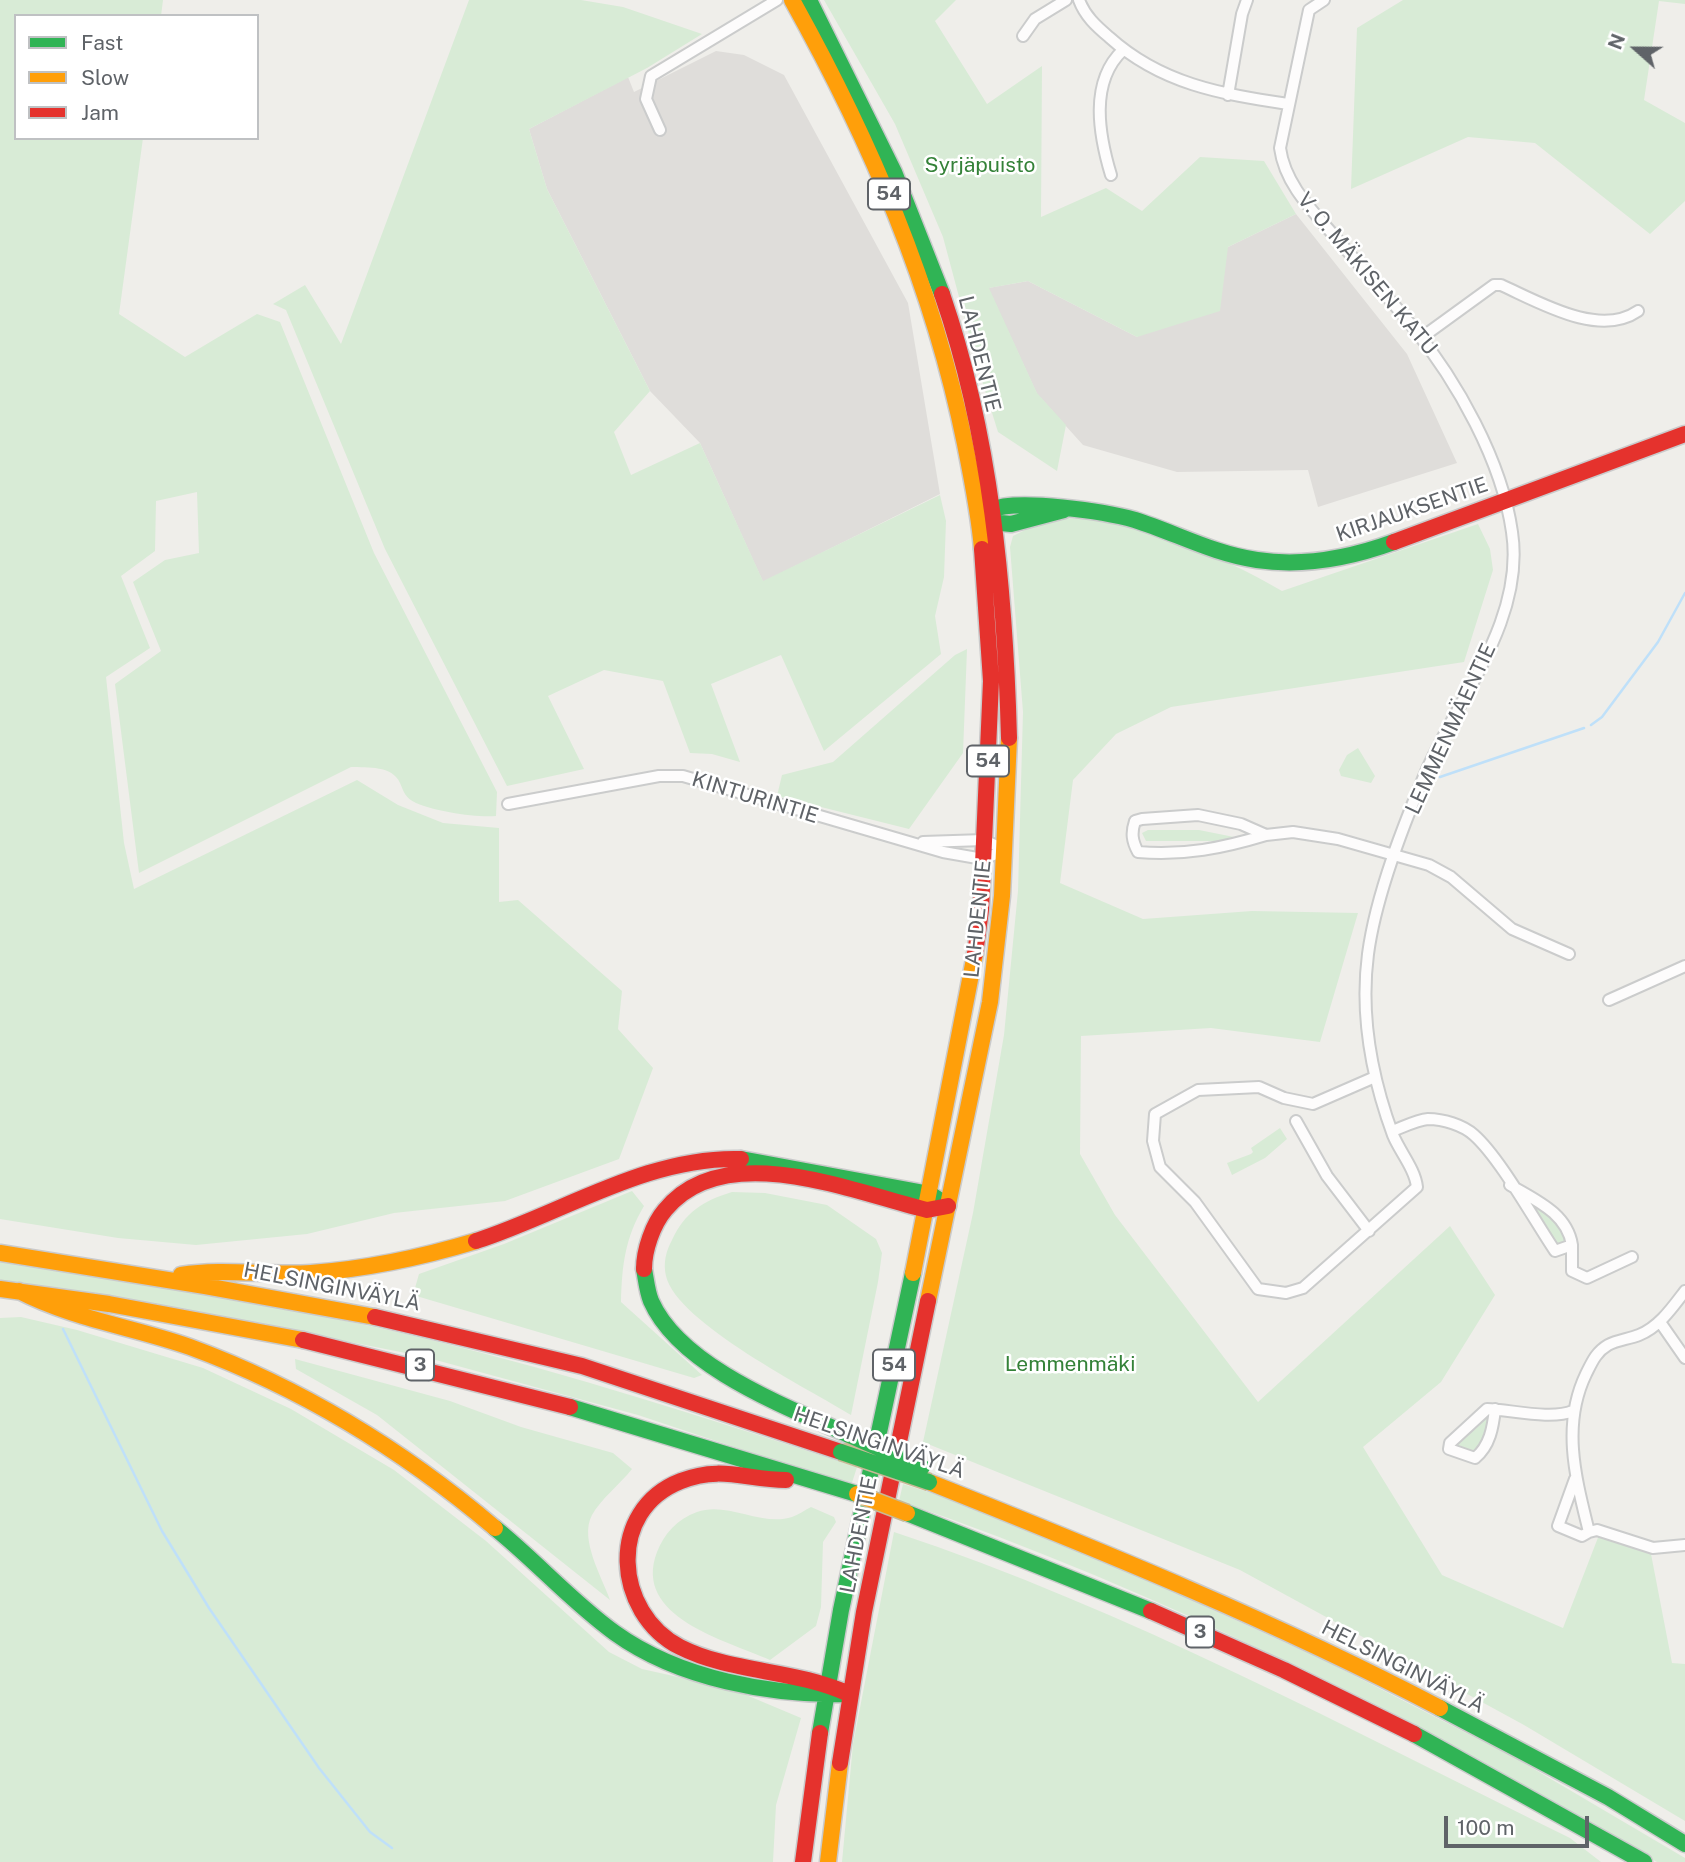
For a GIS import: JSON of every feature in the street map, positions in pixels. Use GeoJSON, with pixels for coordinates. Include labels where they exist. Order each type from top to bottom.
{"type":"FeatureCollection","features":[{"type":"Feature","properties":{"kind":"main road","name":"LAHDENTIE"},"geometry":{"type":"LineString","coordinates":[[792,0],[839,85],[907,240],[956,400],[988,519],[991,681],[984,859],[971,979],[929,1202],[841,1609],[803,1862]]}},
{"type":"Feature","properties":{"kind":"main road","name":"LAHDENTIE"},"geometry":{"type":"LineString","coordinates":[[809,0],[901,183],[926,243],[960,355],[1006,626],[1009,764],[1006,850],[991,996],[849,1694],[836,1778],[828,1862]]}},
{"type":"Feature","properties":{"kind":"main road","name":"KIRJAUKSENTIE"},"geometry":{"type":"LineString","coordinates":[[988,519],[1033,507],[1117,515],[1189,543],[1247,558],[1304,562],[1366,552],[1685,434]]}},
{"type":"Feature","properties":{"kind":"main road"},"geometry":{"type":"LineString","coordinates":[[162,1277],[205,1271],[310,1273],[392,1262],[456,1247],[507,1231],[649,1172],[717,1158],[751,1158],[790,1165],[929,1202]]}},
{"type":"Feature","properties":{"kind":"main road"},"geometry":{"type":"LineString","coordinates":[[930,1477],[849,1435],[750,1390],[687,1347],[656,1308],[645,1271],[647,1242],[668,1205],[692,1187],[726,1173],[754,1173],[948,1206]]}},
{"type":"Feature","properties":{"kind":"main road","name":"HELSINGINVÄYLÄ"},"geometry":{"type":"LineString","coordinates":[[0,1253],[162,1277],[345,1310],[547,1357],[660,1389],[841,1451],[930,1477],[969,1497],[1172,1578],[1364,1668],[1608,1797],[1685,1844]]}},
{"type":"Feature","properties":{"kind":"main road","name":"3"},"geometry":{"type":"LineString","coordinates":[[0,1289],[168,1314],[434,1368],[656,1429],[857,1494],[1059,1572],[1232,1646],[1447,1753],[1584,1825],[1644,1862]]}},
{"type":"Feature","properties":{"kind":"main road"},"geometry":{"type":"LineString","coordinates":[[19,1291],[46,1307],[168,1339],[215,1356],[313,1402],[364,1431],[434,1477],[612,1630],[658,1659],[724,1678],[827,1689]]}},
{"type":"Feature","properties":{"kind":"main road"},"geometry":{"type":"LineString","coordinates":[[812,1480],[778,1480],[719,1472],[679,1479],[658,1495],[636,1522],[628,1543],[626,1570],[629,1589],[642,1614],[656,1630],[683,1649],[723,1663],[849,1694]]}},
{"type":"Feature","properties":{"kind":"street"},"geometry":{"type":"LineString","coordinates":[[660,130],[646,99],[651,76],[777,0]]}},
{"type":"Feature","properties":{"kind":"street"},"geometry":{"type":"LineString","coordinates":[[1023,36],[1035,19],[1066,0]]}},
{"type":"Feature","properties":{"kind":"street"},"geometry":{"type":"LineString","coordinates":[[1079,0],[1084,13],[1123,50],[1177,81],[1228,95],[1288,104]]}},
{"type":"Feature","properties":{"kind":"street"},"geometry":{"type":"LineString","coordinates":[[1228,95],[1242,14],[1247,0]]}},
{"type":"Feature","properties":{"kind":"street"},"geometry":{"type":"LineString","coordinates":[[1301,0],[1310,10],[1324,0]]}},
{"type":"Feature","properties":{"kind":"street","name":"V. O. MÄKISEN KATU"},"geometry":{"type":"LineString","coordinates":[[1310,10],[1288,104],[1280,148],[1282,163],[1307,206],[1421,338],[1452,380],[1480,436],[1505,501]]}},
{"type":"Feature","properties":{"kind":"street"},"geometry":{"type":"LineString","coordinates":[[1111,175],[1100,139],[1102,83],[1123,50]]}},
{"type":"Feature","properties":{"kind":"street"},"geometry":{"type":"LineString","coordinates":[[1421,338],[1494,285],[1501,285],[1568,316],[1585,319],[1628,317],[1638,311]]}},
{"type":"Feature","properties":{"kind":"street","name":"LEMMENMÄENTIE"},"geometry":{"type":"LineString","coordinates":[[1369,1231],[1417,1187],[1392,1131],[1375,1077],[1365,980],[1374,922],[1428,768],[1481,669],[1504,604],[1514,555],[1505,501]]}},
{"type":"Feature","properties":{"kind":"street","name":"KINTURINTIE"},"geometry":{"type":"LineString","coordinates":[[508,804],[659,776],[683,776],[844,825],[918,842],[943,852],[984,859]]}},
{"type":"Feature","properties":{"kind":"street"},"geometry":{"type":"LineString","coordinates":[[1266,835],[1241,824],[1198,815],[1142,819],[1135,821],[1132,830],[1133,843],[1138,852],[1158,854],[1208,851],[1266,835],[1314,834],[1442,870],[1512,929],[1569,954]]}},
{"type":"Feature","properties":{"kind":"street","name":"KINTURINTIE"},"geometry":{"type":"LineString","coordinates":[[918,842],[984,841],[1006,850]]}},
{"type":"Feature","properties":{"kind":"street"},"geometry":{"type":"LineString","coordinates":[[984,859],[1006,850]]}},
{"type":"Feature","properties":{"kind":"street"},"geometry":{"type":"LineString","coordinates":[[1609,1000],[1685,965]]}},
{"type":"Feature","properties":{"kind":"street"},"geometry":{"type":"LineString","coordinates":[[1296,1121],[1327,1176],[1369,1231],[1303,1288],[1286,1293],[1258,1289],[1195,1202],[1160,1167],[1153,1141],[1155,1114],[1198,1090],[1259,1087],[1284,1098],[1314,1104],[1375,1077]]}},
{"type":"Feature","properties":{"kind":"street"},"geometry":{"type":"LineString","coordinates":[[1392,1131],[1426,1119],[1457,1125],[1475,1136],[1555,1251],[1572,1245]]}},
{"type":"Feature","properties":{"kind":"street"},"geometry":{"type":"LineString","coordinates":[[1510,1185],[1556,1213],[1571,1234],[1572,1271],[1587,1278],[1632,1257]]}},
{"type":"Feature","properties":{"kind":"street"},"geometry":{"type":"LineString","coordinates":[[1589,1532],[1575,1479],[1573,1411],[1595,1355],[1609,1344],[1641,1334],[1660,1322],[1685,1291]]}},
{"type":"Feature","properties":{"kind":"street"},"geometry":{"type":"LineString","coordinates":[[1660,1322],[1685,1358]]}},
{"type":"Feature","properties":{"kind":"street"},"geometry":{"type":"LineString","coordinates":[[1495,1409],[1487,1444],[1481,1453],[1475,1458],[1449,1449],[1450,1443],[1487,1409],[1495,1409],[1539,1412],[1558,1417],[1573,1411]]}},
{"type":"Feature","properties":{"kind":"street"},"geometry":{"type":"LineString","coordinates":[[1575,1479],[1558,1526],[1578,1535],[1597,1530],[1653,1548],[1685,1545]]}},
{"type":"Feature","properties":{"kind":"shaded area"},"geometry":{"type":"Polygon","coordinates":[[[716,51],[744,55],[784,75],[908,303],[940,494],[763,582],[700,443],[650,391],[547,189],[529,129],[628,77],[634,92],[716,51]]]}},
{"type":"Feature","properties":{"kind":"shaded area"},"geometry":{"type":"Polygon","coordinates":[[[1296,214],[1407,354],[1457,463],[1318,507],[1308,470],[1177,472],[1083,445],[1037,394],[988,288],[1028,281],[1137,337],[1228,247],[1296,214]]]}},
{"type":"Feature","properties":{"kind":"green space"},"geometry":{"type":"Polygon","coordinates":[[[0,0],[163,0],[161,14],[14,14],[14,140],[143,140],[119,314],[185,357],[257,314],[280,322],[374,553],[497,792],[496,816],[455,813],[412,801],[396,777],[385,770],[351,767],[139,873],[115,684],[161,651],[133,582],[165,560],[199,553],[197,492],[156,501],[155,551],[121,576],[150,648],[106,677],[124,843],[134,889],[357,780],[398,805],[443,823],[499,828],[499,902],[518,900],[622,991],[618,1029],[653,1068],[619,1159],[505,1201],[394,1213],[307,1234],[196,1245],[118,1238],[0,1219],[0,0]]]}},
{"type":"Feature","properties":{"kind":"green space"},"geometry":{"type":"Polygon","coordinates":[[[469,0],[581,0],[623,7],[702,34],[647,68],[529,129],[547,189],[650,391],[614,432],[631,475],[700,443],[763,581],[940,495],[946,521],[944,577],[935,616],[941,654],[824,751],[781,655],[711,684],[740,762],[712,754],[690,753],[663,681],[604,670],[548,696],[584,769],[507,786],[385,549],[286,310],[273,304],[305,285],[341,344],[469,0]]]}},
{"type":"Feature","properties":{"kind":"green space","name":"Syrjäpuisto"},"geometry":{"type":"Polygon","coordinates":[[[824,0],[956,0],[935,21],[987,104],[1042,66],[1041,217],[1106,188],[1142,211],[1200,157],[1264,161],[1296,214],[1228,247],[1220,311],[1137,337],[1028,281],[989,288],[1037,393],[1066,425],[1057,471],[998,432],[943,237],[895,124],[824,0]]]}},
{"type":"Feature","properties":{"kind":"green space"},"geometry":{"type":"Polygon","coordinates":[[[1403,0],[1685,0],[1685,4],[1659,1],[1644,100],[1685,123],[1685,201],[1650,234],[1535,143],[1468,137],[1351,189],[1357,28],[1403,0]]]}},
{"type":"Feature","properties":{"kind":"green space","name":"Lemmenmäki"},"geometry":{"type":"Polygon","coordinates":[[[1067,518],[1094,520],[1150,532],[1206,553],[1282,591],[1478,524],[1490,549],[1493,570],[1464,662],[1171,707],[1116,734],[1073,780],[1060,883],[1143,919],[1252,911],[1358,913],[1320,1042],[1211,1028],[1081,1036],[1080,1154],[1115,1215],[1258,1402],[1450,1226],[1495,1295],[1441,1382],[1363,1447],[1442,1575],[1563,1628],[1599,1535],[1651,1554],[1672,1663],[1685,1664],[1685,1821],[1524,1725],[1240,1570],[923,1442],[973,1213],[1004,1035],[1018,891],[1023,712],[1010,547],[1013,536],[1035,525],[1067,518]]]}},
{"type":"Feature","properties":{"kind":"green space"},"geometry":{"type":"Polygon","coordinates":[[[967,649],[963,753],[909,829],[777,796],[782,775],[833,762],[955,655],[967,649]]]}},
{"type":"Feature","properties":{"kind":"green space"},"geometry":{"type":"Polygon","coordinates":[[[1358,748],[1375,776],[1371,783],[1341,776],[1339,770],[1347,755],[1358,748]]]}},
{"type":"Feature","properties":{"kind":"green space"},"geometry":{"type":"Polygon","coordinates":[[[1148,830],[1199,830],[1234,837],[1218,841],[1146,841],[1142,833],[1148,830]]]}},
{"type":"Feature","properties":{"kind":"green space"},"geometry":{"type":"Polygon","coordinates":[[[1280,1128],[1287,1139],[1265,1158],[1232,1175],[1227,1163],[1251,1154],[1251,1148],[1280,1128]]]}},
{"type":"Feature","properties":{"kind":"green space"},"geometry":{"type":"Polygon","coordinates":[[[632,1191],[644,1206],[626,1252],[621,1302],[702,1375],[694,1378],[413,1295],[419,1274],[504,1244],[632,1191]]]}},
{"type":"Feature","properties":{"kind":"green space"},"geometry":{"type":"Polygon","coordinates":[[[732,1192],[765,1193],[827,1205],[876,1239],[882,1253],[878,1282],[851,1415],[718,1334],[675,1294],[666,1276],[665,1266],[668,1248],[677,1230],[696,1209],[712,1199],[732,1192]]]}},
{"type":"Feature","properties":{"kind":"green space"},"geometry":{"type":"Polygon","coordinates":[[[1526,1200],[1551,1214],[1566,1239],[1561,1246],[1555,1244],[1526,1200]]]}},
{"type":"Feature","properties":{"kind":"green space"},"geometry":{"type":"Polygon","coordinates":[[[0,1261],[267,1305],[427,1339],[589,1383],[857,1467],[851,1486],[638,1415],[421,1356],[162,1305],[0,1282],[0,1261]]]}},
{"type":"Feature","properties":{"kind":"green space"},"geometry":{"type":"Polygon","coordinates":[[[21,1317],[77,1330],[203,1368],[291,1409],[394,1470],[486,1541],[609,1652],[642,1669],[732,1689],[801,1718],[776,1805],[773,1862],[0,1862],[0,1318],[21,1317]]]}},
{"type":"Feature","properties":{"kind":"green space"},"geometry":{"type":"Polygon","coordinates":[[[295,1359],[450,1401],[521,1427],[613,1453],[632,1469],[592,1515],[588,1535],[593,1558],[610,1600],[377,1415],[296,1369],[295,1359]]]}},
{"type":"Feature","properties":{"kind":"green space"},"geometry":{"type":"Polygon","coordinates":[[[1487,1413],[1491,1419],[1480,1444],[1481,1449],[1471,1454],[1456,1447],[1455,1444],[1487,1413]]]}},
{"type":"Feature","properties":{"kind":"green space"},"geometry":{"type":"Polygon","coordinates":[[[903,1484],[944,1497],[1143,1578],[1326,1661],[1517,1759],[1685,1858],[1685,1862],[1657,1862],[1475,1759],[1382,1710],[1192,1618],[998,1537],[899,1501],[903,1484]]]}},
{"type":"Feature","properties":{"kind":"green space"},"geometry":{"type":"Polygon","coordinates":[[[811,1507],[834,1517],[836,1522],[823,1542],[821,1607],[816,1626],[770,1660],[687,1623],[670,1609],[658,1593],[653,1574],[657,1552],[667,1533],[683,1519],[708,1509],[781,1519],[811,1507]]]}},
{"type":"Feature","properties":{"kind":"green space"},"geometry":{"type":"Polygon","coordinates":[[[894,1532],[1068,1597],[1237,1673],[1570,1838],[1601,1862],[842,1862],[853,1744],[894,1532]]]}},
{"type":"Feature","properties":{"kind":"waterway"},"geometry":{"type":"LineString","coordinates":[[1591,725],[1602,717],[1658,642],[1685,593]]}},
{"type":"Feature","properties":{"kind":"waterway"},"geometry":{"type":"LineString","coordinates":[[1440,777],[1584,728]]}},
{"type":"Feature","properties":{"kind":"waterway"},"geometry":{"type":"LineString","coordinates":[[63,1329],[162,1531],[209,1608],[319,1768],[370,1832],[392,1848]]}},
{"type":"Feature","properties":{"kind":"traffic: fast"},"geometry":{"type":"LineString","coordinates":[[809,0],[894,172],[942,294]]}},
{"type":"Feature","properties":{"kind":"traffic: fast"},"geometry":{"type":"LineString","coordinates":[[1064,510],[1011,524],[980,521],[990,511],[1021,505],[1084,510],[1135,520],[1226,553],[1274,562],[1326,560],[1394,542]]}},
{"type":"Feature","properties":{"kind":"traffic: fast"},"geometry":{"type":"LineString","coordinates":[[741,1159],[930,1194],[948,1206]]}},
{"type":"Feature","properties":{"kind":"traffic: fast"},"geometry":{"type":"LineString","coordinates":[[644,1269],[651,1301],[665,1325],[685,1346],[710,1365],[767,1398],[849,1435]]}},
{"type":"Feature","properties":{"kind":"traffic: fast"},"geometry":{"type":"LineString","coordinates":[[820,1733],[841,1610],[913,1273]]}},
{"type":"Feature","properties":{"kind":"traffic: fast"},"geometry":{"type":"LineString","coordinates":[[570,1407],[857,1494]]}},
{"type":"Feature","properties":{"kind":"traffic: fast"},"geometry":{"type":"LineString","coordinates":[[849,1435],[922,1467]]}},
{"type":"Feature","properties":{"kind":"traffic: fast"},"geometry":{"type":"LineString","coordinates":[[841,1452],[929,1482]]}},
{"type":"Feature","properties":{"kind":"traffic: fast"},"geometry":{"type":"LineString","coordinates":[[907,1513],[1151,1611]]}},
{"type":"Feature","properties":{"kind":"traffic: fast"},"geometry":{"type":"LineString","coordinates":[[495,1528],[599,1621],[640,1649],[668,1662],[727,1682],[789,1692],[849,1694]]}},
{"type":"Feature","properties":{"kind":"traffic: fast"},"geometry":{"type":"LineString","coordinates":[[1440,1708],[1608,1797],[1685,1844]]}},
{"type":"Feature","properties":{"kind":"traffic: fast"},"geometry":{"type":"LineString","coordinates":[[1414,1734],[1644,1862]]}},
{"type":"Feature","properties":{"kind":"traffic: slow"},"geometry":{"type":"LineString","coordinates":[[792,0],[873,160],[917,271],[952,385],[973,483],[982,549]]}},
{"type":"Feature","properties":{"kind":"traffic: slow"},"geometry":{"type":"LineString","coordinates":[[928,1301],[990,1002],[1002,896],[1009,738]]}},
{"type":"Feature","properties":{"kind":"traffic: slow"},"geometry":{"type":"LineString","coordinates":[[913,1273],[975,954]]}},
{"type":"Feature","properties":{"kind":"traffic: slow"},"geometry":{"type":"LineString","coordinates":[[181,1275],[213,1272],[295,1274],[353,1269],[394,1262],[476,1241]]}},
{"type":"Feature","properties":{"kind":"traffic: slow"},"geometry":{"type":"LineString","coordinates":[[0,1253],[375,1317]]}},
{"type":"Feature","properties":{"kind":"traffic: slow"},"geometry":{"type":"LineString","coordinates":[[0,1289],[109,1304],[303,1340]]}},
{"type":"Feature","properties":{"kind":"traffic: slow"},"geometry":{"type":"LineString","coordinates":[[19,1291],[60,1309],[190,1347],[273,1382],[351,1424],[388,1448],[425,1473],[495,1528]]}},
{"type":"Feature","properties":{"kind":"traffic: slow"},"geometry":{"type":"LineString","coordinates":[[929,1482],[1251,1616],[1440,1708]]}},
{"type":"Feature","properties":{"kind":"traffic: slow"},"geometry":{"type":"LineString","coordinates":[[857,1494],[907,1513]]}},
{"type":"Feature","properties":{"kind":"traffic: slow"},"geometry":{"type":"LineString","coordinates":[[828,1862],[840,1763]]}},
{"type":"Feature","properties":{"kind":"traffic: jam"},"geometry":{"type":"LineString","coordinates":[[942,294],[973,402],[984,458],[999,569],[1009,738]]}},
{"type":"Feature","properties":{"kind":"traffic: jam"},"geometry":{"type":"LineString","coordinates":[[1394,542],[1685,434]]}},
{"type":"Feature","properties":{"kind":"traffic: jam"},"geometry":{"type":"LineString","coordinates":[[975,954],[981,910],[991,681],[982,549]]}},
{"type":"Feature","properties":{"kind":"traffic: jam"},"geometry":{"type":"LineString","coordinates":[[476,1241],[639,1176],[706,1161],[741,1159]]}},
{"type":"Feature","properties":{"kind":"traffic: jam"},"geometry":{"type":"LineString","coordinates":[[644,1269],[650,1238],[665,1210],[690,1188],[720,1177],[754,1173],[790,1176],[827,1183],[927,1210],[948,1206]]}},
{"type":"Feature","properties":{"kind":"traffic: jam"},"geometry":{"type":"LineString","coordinates":[[840,1763],[864,1612],[928,1301]]}},
{"type":"Feature","properties":{"kind":"traffic: jam"},"geometry":{"type":"LineString","coordinates":[[375,1317],[582,1366],[841,1452]]}},
{"type":"Feature","properties":{"kind":"traffic: jam"},"geometry":{"type":"LineString","coordinates":[[303,1340],[570,1407]]}},
{"type":"Feature","properties":{"kind":"traffic: jam"},"geometry":{"type":"LineString","coordinates":[[786,1480],[709,1474],[681,1481],[657,1495],[640,1514],[630,1537],[628,1562],[632,1587],[642,1611],[658,1631],[680,1647],[720,1662],[807,1680],[849,1694]]}},
{"type":"Feature","properties":{"kind":"traffic: jam"},"geometry":{"type":"LineString","coordinates":[[1151,1611],[1284,1670],[1414,1734]]}},
{"type":"Feature","properties":{"kind":"traffic: jam"},"geometry":{"type":"LineString","coordinates":[[803,1862],[820,1733]]}}]}
